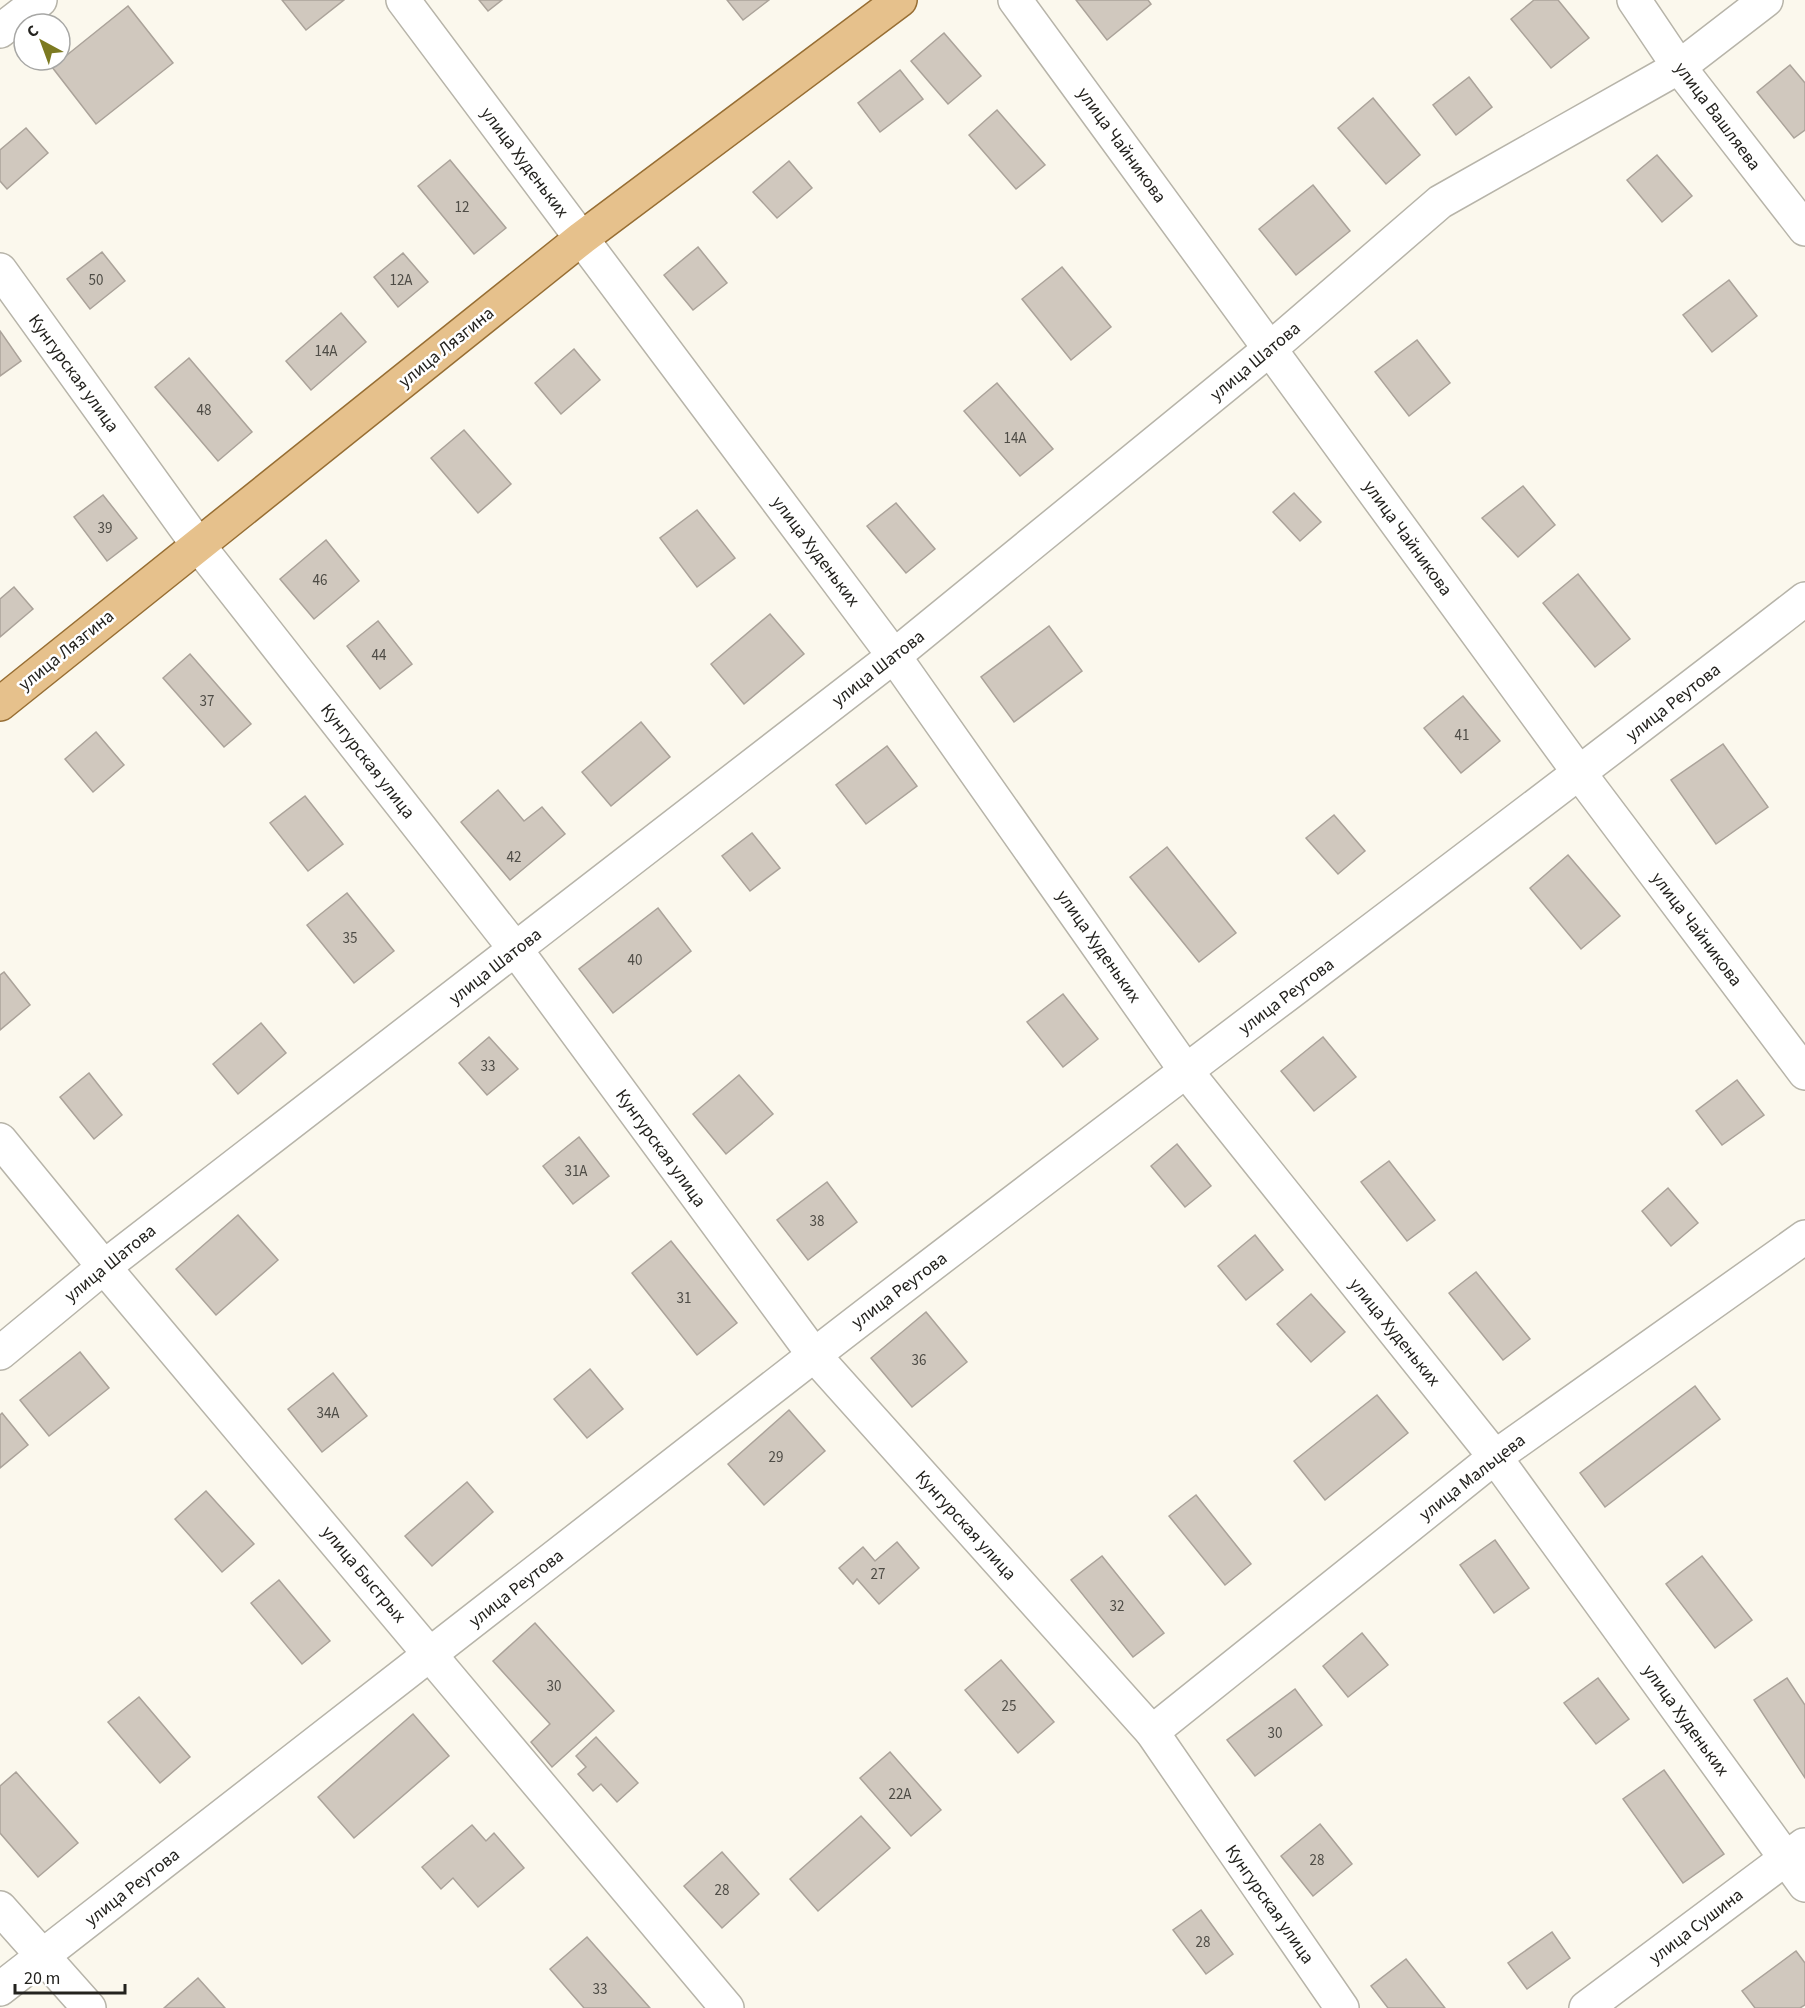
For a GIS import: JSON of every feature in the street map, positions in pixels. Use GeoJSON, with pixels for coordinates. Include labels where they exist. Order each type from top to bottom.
{"type":"FeatureCollection","features":[{"type":"Feature","properties":{"kind":"main road","name":"улица Лязгина"},"geometry":{"type":"LineString","coordinates":[[0,704],[582,238],[900,0]]}},
{"type":"Feature","properties":{"kind":"street"},"geometry":{"type":"LineString","coordinates":[[0,31],[40,0]]}},
{"type":"Feature","properties":{"kind":"street","name":"улица Худеньких"},"geometry":{"type":"LineString","coordinates":[[403,0],[894,657],[1186,1071],[1495,1457],[1796,1851],[1805,1884]]}},
{"type":"Feature","properties":{"kind":"street","name":"улица Чайникова"},"geometry":{"type":"LineString","coordinates":[[1015,0],[1580,774],[1805,1073]]}},
{"type":"Feature","properties":{"kind":"street","name":"улица Вашляева"},"geometry":{"type":"LineString","coordinates":[[1634,0],[1679,66],[1805,229]]}},
{"type":"Feature","properties":{"kind":"street","name":"улица Шатова"},"geometry":{"type":"LineString","coordinates":[[0,1353],[104,1267],[894,657],[1271,348],[1440,202],[1679,66],[1767,0]]}},
{"type":"Feature","properties":{"kind":"street","name":"Кунгурская улица"},"geometry":{"type":"LineString","coordinates":[[0,270],[198,545],[516,950],[814,1355],[1152,1732],[1342,2008]]}},
{"type":"Feature","properties":{"kind":"street","name":"улица Реутова"},"geometry":{"type":"LineString","coordinates":[[0,1989],[814,1355],[1580,774],[1805,599]]}},
{"type":"Feature","properties":{"kind":"street","name":"улица Быстрых"},"geometry":{"type":"LineString","coordinates":[[0,1140],[104,1267],[727,2008]]}},
{"type":"Feature","properties":{"kind":"street","name":"улица Мальцева"},"geometry":{"type":"LineString","coordinates":[[1152,1732],[1495,1457],[1805,1237]]}},
{"type":"Feature","properties":{"kind":"street","name":"улица Сушина"},"geometry":{"type":"LineString","coordinates":[[1586,2008],[1796,1851]]}},
{"type":"Feature","properties":{"kind":"street"},"geometry":{"type":"LineString","coordinates":[[0,1908],[89,2008]]}},
{"type":"Feature","properties":{"kind":"building"},"geometry":{"type":"Polygon","coordinates":[[[282,0],[344,0],[306,30],[282,0]]]}},
{"type":"Feature","properties":{"kind":"building"},"geometry":{"type":"Polygon","coordinates":[[[479,0],[502,0],[488,11],[479,0]]]}},
{"type":"Feature","properties":{"kind":"building"},"geometry":{"type":"Polygon","coordinates":[[[727,0],[769,0],[743,20],[727,0]]]}},
{"type":"Feature","properties":{"kind":"building"},"geometry":{"type":"Polygon","coordinates":[[[1076,0],[1148,0],[1151,4],[1107,40],[1076,0]]]}},
{"type":"Feature","properties":{"kind":"building"},"geometry":{"type":"Polygon","coordinates":[[[1534,0],[1558,0],[1589,38],[1551,68],[1511,19],[1534,0]]]}},
{"type":"Feature","properties":{"kind":"building"},"geometry":{"type":"Polygon","coordinates":[[[128,6],[173,63],[96,124],[56,72],[72,72],[72,51],[128,6]]]}},
{"type":"Feature","properties":{"kind":"building"},"geometry":{"type":"Polygon","coordinates":[[[944,33],[981,76],[948,104],[911,61],[944,33]]]}},
{"type":"Feature","properties":{"kind":"building"},"geometry":{"type":"Polygon","coordinates":[[[1790,65],[1805,83],[1805,130],[1794,138],[1757,92],[1790,65]]]}},
{"type":"Feature","properties":{"kind":"building"},"geometry":{"type":"Polygon","coordinates":[[[900,70],[923,99],[880,132],[858,103],[900,70]]]}},
{"type":"Feature","properties":{"kind":"building"},"geometry":{"type":"Polygon","coordinates":[[[1469,77],[1492,107],[1456,135],[1433,105],[1469,77]]]}},
{"type":"Feature","properties":{"kind":"building"},"geometry":{"type":"Polygon","coordinates":[[[1373,98],[1420,155],[1386,184],[1338,128],[1373,98]]]}},
{"type":"Feature","properties":{"kind":"building"},"geometry":{"type":"Polygon","coordinates":[[[997,110],[1045,165],[1016,189],[969,135],[997,110]]]}},
{"type":"Feature","properties":{"kind":"building"},"geometry":{"type":"Polygon","coordinates":[[[26,128],[48,153],[7,189],[0,181],[0,150],[26,128]]]}},
{"type":"Feature","properties":{"kind":"building"},"geometry":{"type":"Polygon","coordinates":[[[1657,155],[1692,196],[1662,222],[1627,180],[1657,155]]]}},
{"type":"Feature","properties":{"kind":"building"},"geometry":{"type":"Polygon","coordinates":[[[450,160],[506,228],[474,254],[418,186],[450,160]]]}},
{"type":"Feature","properties":{"kind":"building"},"geometry":{"type":"Polygon","coordinates":[[[789,161],[812,188],[777,218],[753,192],[789,161]]]}},
{"type":"Feature","properties":{"kind":"building"},"geometry":{"type":"Polygon","coordinates":[[[1313,185],[1350,231],[1296,275],[1259,229],[1313,185]]]}},
{"type":"Feature","properties":{"kind":"building"},"geometry":{"type":"Polygon","coordinates":[[[698,247],[727,283],[693,310],[664,275],[698,247]]]}},
{"type":"Feature","properties":{"kind":"building"},"geometry":{"type":"Polygon","coordinates":[[[102,252],[125,281],[90,309],[67,279],[102,252]]]}},
{"type":"Feature","properties":{"kind":"building"},"geometry":{"type":"Polygon","coordinates":[[[403,253],[428,282],[398,307],[374,277],[403,253]]]}},
{"type":"Feature","properties":{"kind":"building"},"geometry":{"type":"Polygon","coordinates":[[[1062,267],[1111,327],[1071,360],[1022,299],[1062,267]]]}},
{"type":"Feature","properties":{"kind":"building"},"geometry":{"type":"Polygon","coordinates":[[[1729,280],[1757,316],[1712,352],[1683,315],[1729,280]]]}},
{"type":"Feature","properties":{"kind":"building"},"geometry":{"type":"Polygon","coordinates":[[[341,313],[366,342],[311,390],[286,361],[341,313]]]}},
{"type":"Feature","properties":{"kind":"building"},"geometry":{"type":"Polygon","coordinates":[[[0,331],[21,361],[0,376],[0,331]]]}},
{"type":"Feature","properties":{"kind":"building"},"geometry":{"type":"Polygon","coordinates":[[[1417,340],[1450,383],[1409,416],[1375,372],[1417,340]]]}},
{"type":"Feature","properties":{"kind":"building"},"geometry":{"type":"Polygon","coordinates":[[[574,349],[600,380],[561,414],[535,383],[574,349]]]}},
{"type":"Feature","properties":{"kind":"building"},"geometry":{"type":"Polygon","coordinates":[[[189,358],[252,432],[218,461],[155,387],[189,358]]]}},
{"type":"Feature","properties":{"kind":"building"},"geometry":{"type":"Polygon","coordinates":[[[997,383],[1053,449],[1020,476],[964,411],[997,383]]]}},
{"type":"Feature","properties":{"kind":"building"},"geometry":{"type":"Polygon","coordinates":[[[464,430],[511,484],[478,513],[431,458],[464,430]]]}},
{"type":"Feature","properties":{"kind":"building"},"geometry":{"type":"Polygon","coordinates":[[[1523,486],[1555,525],[1518,557],[1482,518],[1523,486]]]}},
{"type":"Feature","properties":{"kind":"building"},"geometry":{"type":"Polygon","coordinates":[[[1294,493],[1321,522],[1300,541],[1273,512],[1294,493]]]}},
{"type":"Feature","properties":{"kind":"building"},"geometry":{"type":"Polygon","coordinates":[[[103,495],[137,538],[107,561],[74,517],[103,495]]]}},
{"type":"Feature","properties":{"kind":"building"},"geometry":{"type":"Polygon","coordinates":[[[896,503],[935,549],[906,573],[867,526],[896,503]]]}},
{"type":"Feature","properties":{"kind":"building"},"geometry":{"type":"Polygon","coordinates":[[[697,510],[735,558],[697,587],[660,538],[697,510]]]}},
{"type":"Feature","properties":{"kind":"building"},"geometry":{"type":"Polygon","coordinates":[[[326,540],[359,581],[314,619],[280,579],[326,540]]]}},
{"type":"Feature","properties":{"kind":"building"},"geometry":{"type":"Polygon","coordinates":[[[1578,574],[1630,639],[1595,667],[1543,603],[1578,574]]]}},
{"type":"Feature","properties":{"kind":"building"},"geometry":{"type":"Polygon","coordinates":[[[14,587],[33,609],[0,637],[0,599],[14,587]]]}},
{"type":"Feature","properties":{"kind":"building"},"geometry":{"type":"Polygon","coordinates":[[[770,614],[804,654],[744,704],[711,664],[770,614]]]}},
{"type":"Feature","properties":{"kind":"building"},"geometry":{"type":"Polygon","coordinates":[[[378,621],[412,664],[380,689],[347,646],[378,621]]]}},
{"type":"Feature","properties":{"kind":"building"},"geometry":{"type":"Polygon","coordinates":[[[1049,626],[1082,671],[1014,722],[981,677],[1049,626]]]}},
{"type":"Feature","properties":{"kind":"building"},"geometry":{"type":"Polygon","coordinates":[[[190,654],[251,724],[224,747],[163,678],[190,654]]]}},
{"type":"Feature","properties":{"kind":"building"},"geometry":{"type":"Polygon","coordinates":[[[1463,696],[1500,741],[1461,773],[1424,728],[1463,696]]]}},
{"type":"Feature","properties":{"kind":"building"},"geometry":{"type":"Polygon","coordinates":[[[641,722],[670,757],[611,806],[582,772],[641,722]]]}},
{"type":"Feature","properties":{"kind":"building"},"geometry":{"type":"Polygon","coordinates":[[[96,732],[124,765],[93,792],[65,759],[96,732]]]}},
{"type":"Feature","properties":{"kind":"building"},"geometry":{"type":"Polygon","coordinates":[[[1723,744],[1768,807],[1716,844],[1671,780],[1723,744]]]}},
{"type":"Feature","properties":{"kind":"building"},"geometry":{"type":"Polygon","coordinates":[[[887,746],[917,786],[866,824],[836,785],[887,746]]]}},
{"type":"Feature","properties":{"kind":"building"},"geometry":{"type":"Polygon","coordinates":[[[498,790],[524,821],[542,807],[565,834],[510,880],[461,822],[498,790]]]}},
{"type":"Feature","properties":{"kind":"building"},"geometry":{"type":"Polygon","coordinates":[[[305,796],[343,844],[308,871],[270,823],[305,796]]]}},
{"type":"Feature","properties":{"kind":"building"},"geometry":{"type":"Polygon","coordinates":[[[1334,815],[1365,851],[1338,874],[1306,838],[1334,815]]]}},
{"type":"Feature","properties":{"kind":"building"},"geometry":{"type":"Polygon","coordinates":[[[752,833],[780,868],[750,891],[722,856],[752,833]]]}},
{"type":"Feature","properties":{"kind":"building"},"geometry":{"type":"Polygon","coordinates":[[[1167,847],[1236,933],[1199,962],[1130,877],[1167,847]]]}},
{"type":"Feature","properties":{"kind":"building"},"geometry":{"type":"Polygon","coordinates":[[[1568,855],[1620,916],[1581,949],[1530,888],[1568,855]]]}},
{"type":"Feature","properties":{"kind":"building"},"geometry":{"type":"Polygon","coordinates":[[[347,893],[394,951],[354,983],[307,925],[347,893]]]}},
{"type":"Feature","properties":{"kind":"building"},"geometry":{"type":"Polygon","coordinates":[[[658,908],[691,951],[613,1013],[579,969],[658,908]]]}},
{"type":"Feature","properties":{"kind":"building"},"geometry":{"type":"Polygon","coordinates":[[[4,972],[30,1005],[0,1030],[0,975],[4,972]]]}},
{"type":"Feature","properties":{"kind":"building"},"geometry":{"type":"Polygon","coordinates":[[[1063,994],[1098,1039],[1063,1067],[1027,1022],[1063,994]]]}},
{"type":"Feature","properties":{"kind":"building"},"geometry":{"type":"Polygon","coordinates":[[[261,1023],[286,1053],[238,1094],[213,1064],[261,1023]]]}},
{"type":"Feature","properties":{"kind":"building"},"geometry":{"type":"Polygon","coordinates":[[[489,1037],[518,1069],[487,1095],[459,1063],[489,1037]]]}},
{"type":"Feature","properties":{"kind":"building"},"geometry":{"type":"Polygon","coordinates":[[[1323,1037],[1356,1077],[1314,1111],[1281,1071],[1323,1037]]]}},
{"type":"Feature","properties":{"kind":"building"},"geometry":{"type":"Polygon","coordinates":[[[89,1073],[122,1115],[94,1139],[60,1097],[89,1073]]]}},
{"type":"Feature","properties":{"kind":"building"},"geometry":{"type":"Polygon","coordinates":[[[739,1075],[773,1114],[726,1154],[693,1114],[739,1075]]]}},
{"type":"Feature","properties":{"kind":"building"},"geometry":{"type":"Polygon","coordinates":[[[1737,1080],[1764,1115],[1722,1145],[1696,1111],[1737,1080]]]}},
{"type":"Feature","properties":{"kind":"building"},"geometry":{"type":"Polygon","coordinates":[[[579,1137],[609,1176],[573,1204],[543,1166],[579,1137]]]}},
{"type":"Feature","properties":{"kind":"building"},"geometry":{"type":"Polygon","coordinates":[[[1177,1144],[1211,1186],[1185,1207],[1151,1166],[1177,1144]]]}},
{"type":"Feature","properties":{"kind":"building"},"geometry":{"type":"Polygon","coordinates":[[[1389,1161],[1435,1220],[1407,1241],[1361,1182],[1389,1161]]]}},
{"type":"Feature","properties":{"kind":"building"},"geometry":{"type":"Polygon","coordinates":[[[827,1182],[857,1222],[808,1260],[777,1220],[827,1182]]]}},
{"type":"Feature","properties":{"kind":"building"},"geometry":{"type":"Polygon","coordinates":[[[1668,1188],[1698,1223],[1671,1246],[1642,1211],[1668,1188]]]}},
{"type":"Feature","properties":{"kind":"building"},"geometry":{"type":"Polygon","coordinates":[[[238,1215],[278,1260],[216,1315],[176,1269],[238,1215]]]}},
{"type":"Feature","properties":{"kind":"building"},"geometry":{"type":"Polygon","coordinates":[[[1255,1235],[1283,1270],[1246,1300],[1218,1266],[1255,1235]]]}},
{"type":"Feature","properties":{"kind":"building"},"geometry":{"type":"Polygon","coordinates":[[[671,1241],[737,1323],[697,1355],[632,1273],[671,1241]]]}},
{"type":"Feature","properties":{"kind":"building"},"geometry":{"type":"Polygon","coordinates":[[[1476,1272],[1530,1339],[1503,1360],[1449,1293],[1476,1272]]]}},
{"type":"Feature","properties":{"kind":"building"},"geometry":{"type":"Polygon","coordinates":[[[1311,1294],[1345,1332],[1311,1362],[1277,1324],[1311,1294]]]}},
{"type":"Feature","properties":{"kind":"building"},"geometry":{"type":"Polygon","coordinates":[[[926,1312],[967,1362],[912,1407],[871,1358],[926,1312]]]}},
{"type":"Feature","properties":{"kind":"building"},"geometry":{"type":"Polygon","coordinates":[[[80,1352],[109,1388],[49,1436],[20,1400],[80,1352]]]}},
{"type":"Feature","properties":{"kind":"building"},"geometry":{"type":"Polygon","coordinates":[[[590,1369],[623,1409],[587,1438],[554,1399],[590,1369]]]}},
{"type":"Feature","properties":{"kind":"building"},"geometry":{"type":"Polygon","coordinates":[[[333,1373],[367,1416],[322,1452],[288,1409],[333,1373]]]}},
{"type":"Feature","properties":{"kind":"building"},"geometry":{"type":"Polygon","coordinates":[[[1695,1386],[1720,1419],[1605,1507],[1580,1473],[1695,1386]]]}},
{"type":"Feature","properties":{"kind":"building"},"geometry":{"type":"Polygon","coordinates":[[[1377,1395],[1408,1433],[1325,1500],[1294,1461],[1377,1395]]]}},
{"type":"Feature","properties":{"kind":"building"},"geometry":{"type":"Polygon","coordinates":[[[789,1410],[825,1451],[764,1505],[728,1464],[789,1410]]]}},
{"type":"Feature","properties":{"kind":"building"},"geometry":{"type":"Polygon","coordinates":[[[2,1413],[28,1445],[0,1468],[0,1415],[2,1413]]]}},
{"type":"Feature","properties":{"kind":"building"},"geometry":{"type":"Polygon","coordinates":[[[467,1482],[493,1512],[432,1566],[405,1536],[467,1482]]]}},
{"type":"Feature","properties":{"kind":"building"},"geometry":{"type":"Polygon","coordinates":[[[206,1491],[254,1544],[222,1572],[175,1519],[206,1491]]]}},
{"type":"Feature","properties":{"kind":"building"},"geometry":{"type":"Polygon","coordinates":[[[1196,1495],[1251,1564],[1225,1585],[1169,1516],[1196,1495]]]}},
{"type":"Feature","properties":{"kind":"building"},"geometry":{"type":"Polygon","coordinates":[[[1495,1540],[1529,1588],[1494,1613],[1460,1565],[1495,1540]]]}},
{"type":"Feature","properties":{"kind":"building"},"geometry":{"type":"Polygon","coordinates":[[[897,1542],[919,1568],[879,1604],[857,1579],[853,1584],[839,1568],[863,1547],[875,1561],[897,1542]]]}},
{"type":"Feature","properties":{"kind":"building"},"geometry":{"type":"Polygon","coordinates":[[[1102,1556],[1164,1633],[1133,1657],[1071,1580],[1102,1556]]]}},
{"type":"Feature","properties":{"kind":"building"},"geometry":{"type":"Polygon","coordinates":[[[1702,1556],[1752,1620],[1715,1648],[1666,1584],[1702,1556]]]}},
{"type":"Feature","properties":{"kind":"building"},"geometry":{"type":"Polygon","coordinates":[[[279,1580],[330,1641],[302,1664],[251,1603],[279,1580]]]}},
{"type":"Feature","properties":{"kind":"building"},"geometry":{"type":"Polygon","coordinates":[[[535,1623],[614,1711],[552,1767],[531,1742],[550,1724],[493,1661],[535,1623]]]}},
{"type":"Feature","properties":{"kind":"building"},"geometry":{"type":"Polygon","coordinates":[[[1362,1633],[1388,1665],[1348,1697],[1323,1666],[1362,1633]]]}},
{"type":"Feature","properties":{"kind":"building"},"geometry":{"type":"Polygon","coordinates":[[[1001,1660],[1054,1722],[1018,1753],[965,1690],[1001,1660]]]}},
{"type":"Feature","properties":{"kind":"building"},"geometry":{"type":"Polygon","coordinates":[[[1598,1678],[1629,1719],[1596,1744],[1564,1703],[1598,1678]]]}},
{"type":"Feature","properties":{"kind":"building"},"geometry":{"type":"Polygon","coordinates":[[[1787,1678],[1805,1705],[1805,1778],[1754,1700],[1787,1678]]]}},
{"type":"Feature","properties":{"kind":"building"},"geometry":{"type":"Polygon","coordinates":[[[1295,1689],[1322,1725],[1255,1776],[1227,1740],[1295,1689]]]}},
{"type":"Feature","properties":{"kind":"building"},"geometry":{"type":"Polygon","coordinates":[[[139,1697],[190,1757],[160,1783],[108,1722],[139,1697]]]}},
{"type":"Feature","properties":{"kind":"building"},"geometry":{"type":"Polygon","coordinates":[[[413,1714],[449,1756],[354,1838],[318,1797],[413,1714]]]}},
{"type":"Feature","properties":{"kind":"building"},"geometry":{"type":"Polygon","coordinates":[[[596,1737],[638,1783],[617,1802],[601,1784],[593,1791],[578,1774],[586,1767],[576,1756],[596,1737]]]}},
{"type":"Feature","properties":{"kind":"building"},"geometry":{"type":"Polygon","coordinates":[[[890,1752],[941,1810],[911,1836],[860,1778],[890,1752]]]}},
{"type":"Feature","properties":{"kind":"building"},"geometry":{"type":"Polygon","coordinates":[[[1664,1770],[1724,1854],[1683,1883],[1623,1799],[1664,1770]]]}},
{"type":"Feature","properties":{"kind":"building"},"geometry":{"type":"Polygon","coordinates":[[[16,1772],[78,1843],[38,1877],[0,1833],[0,1786],[16,1772]]]}},
{"type":"Feature","properties":{"kind":"building"},"geometry":{"type":"Polygon","coordinates":[[[861,1816],[890,1848],[818,1911],[790,1879],[861,1816]]]}},
{"type":"Feature","properties":{"kind":"building"},"geometry":{"type":"Polygon","coordinates":[[[1320,1824],[1352,1864],[1313,1896],[1281,1856],[1320,1824]]]}},
{"type":"Feature","properties":{"kind":"building"},"geometry":{"type":"Polygon","coordinates":[[[472,1825],[486,1841],[494,1833],[524,1868],[478,1907],[453,1878],[441,1889],[422,1867],[472,1825]]]}},
{"type":"Feature","properties":{"kind":"building"},"geometry":{"type":"Polygon","coordinates":[[[722,1852],[759,1894],[722,1928],[684,1886],[722,1852]]]}},
{"type":"Feature","properties":{"kind":"building"},"geometry":{"type":"Polygon","coordinates":[[[1201,1910],[1233,1954],[1206,1974],[1173,1930],[1201,1910]]]}},
{"type":"Feature","properties":{"kind":"building"},"geometry":{"type":"Polygon","coordinates":[[[1552,1932],[1570,1958],[1527,1989],[1508,1963],[1552,1932]]]}},
{"type":"Feature","properties":{"kind":"building"},"geometry":{"type":"Polygon","coordinates":[[[587,1937],[650,2008],[584,2008],[550,1969],[587,1937]]]}},
{"type":"Feature","properties":{"kind":"building"},"geometry":{"type":"Polygon","coordinates":[[[1796,1951],[1805,1963],[1805,2005],[1800,2008],[1755,2008],[1742,1991],[1796,1951]]]}},
{"type":"Feature","properties":{"kind":"building"},"geometry":{"type":"Polygon","coordinates":[[[1406,1959],[1445,2008],[1388,2008],[1371,1986],[1406,1959]]]}},
{"type":"Feature","properties":{"kind":"building"},"geometry":{"type":"Polygon","coordinates":[[[198,1978],[225,2008],[164,2008],[198,1978]]]}}]}
